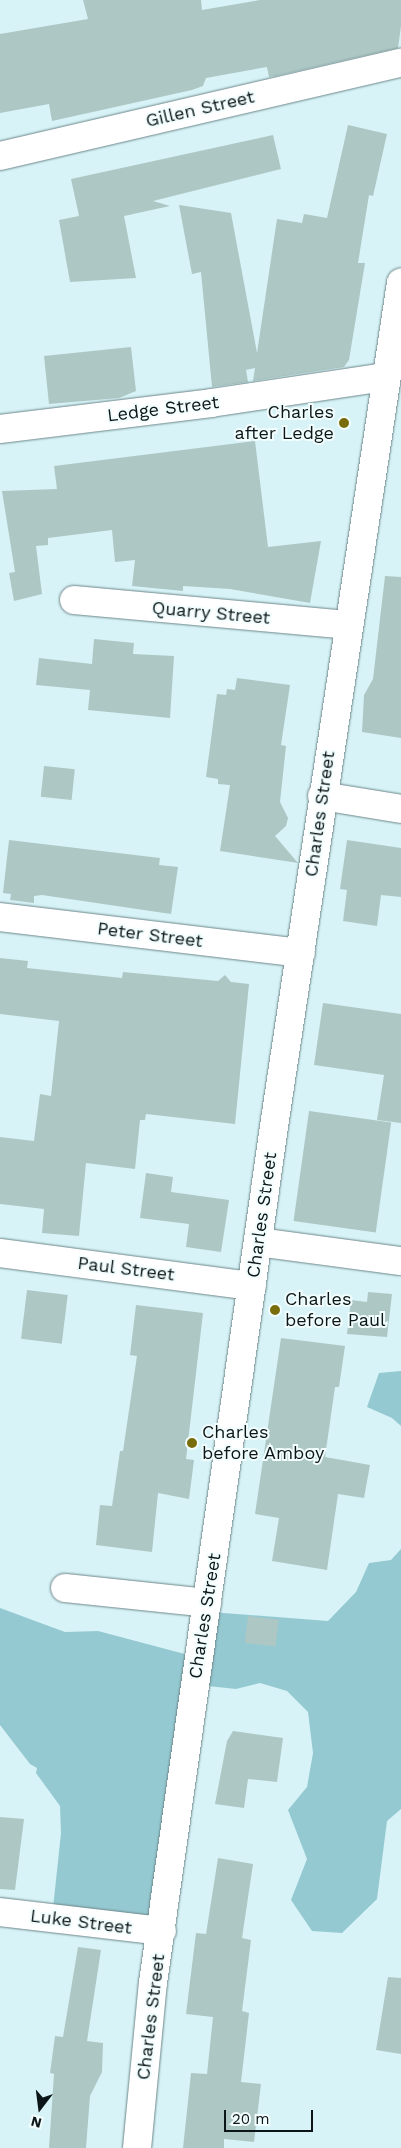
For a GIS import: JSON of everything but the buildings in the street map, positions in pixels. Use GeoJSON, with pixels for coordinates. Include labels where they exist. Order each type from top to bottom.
{"type":"FeatureCollection","features":[{"type":"Feature","properties":{"kind":"street","name":"Gillen Street"},"geometry":{"type":"LineString","coordinates":[[0,156],[401,63]]}},
{"type":"Feature","properties":{"kind":"street","name":"Charles Street"},"geometry":{"type":"LineString","coordinates":[[137,2148],[162,1931],[258,1242],[347,625],[401,283]]}},
{"type":"Feature","properties":{"kind":"street","name":"Ledge Street"},"geometry":{"type":"LineString","coordinates":[[0,429],[385,377]]}},
{"type":"Feature","properties":{"kind":"street","name":"Quarry Street"},"geometry":{"type":"LineString","coordinates":[[74,600],[347,625]]}},
{"type":"Feature","properties":{"kind":"street"},"geometry":{"type":"LineString","coordinates":[[322,796],[401,809]]}},
{"type":"Feature","properties":{"kind":"street","name":"Peter Street"},"geometry":{"type":"LineString","coordinates":[[0,917],[300,953]]}},
{"type":"Feature","properties":{"kind":"street"},"geometry":{"type":"LineString","coordinates":[[258,1242],[401,1261]]}},
{"type":"Feature","properties":{"kind":"street","name":"Paul Street"},"geometry":{"type":"LineString","coordinates":[[0,1253],[252,1286]]}},
{"type":"Feature","properties":{"kind":"street"},"geometry":{"type":"LineString","coordinates":[[65,1588],[207,1603]]}},
{"type":"Feature","properties":{"kind":"street","name":"Luke Street"},"geometry":{"type":"LineString","coordinates":[[0,1912],[162,1931]]}},
{"type":"Feature","properties":{"kind":"shaded area"},"geometry":{"type":"Polygon","coordinates":[[[401,1371],[401,1426],[392,1418],[367,1407],[379,1373],[401,1371]]]}},
{"type":"Feature","properties":{"kind":"shaded area"},"geometry":{"type":"Polygon","coordinates":[[[401,1549],[401,1809],[387,1821],[377,1899],[342,1933],[312,1931],[291,1900],[307,1859],[288,1810],[307,1787],[313,1753],[308,1712],[287,1691],[260,1683],[236,1689],[198,1685],[160,1920],[53,1908],[61,1833],[60,1806],[36,1773],[37,1768],[30,1764],[0,1725],[0,1608],[65,1632],[98,1631],[196,1657],[211,1612],[328,1621],[356,1592],[369,1563],[391,1560],[401,1549]]]}},
{"type":"Feature","properties":{"kind":"place","name":"Charles after Ledge"},"geometry":{"type":"Point","coordinates":[344,423]}},
{"type":"Feature","properties":{"kind":"place","name":"Charles before Paul"},"geometry":{"type":"Point","coordinates":[275,1310]}},
{"type":"Feature","properties":{"kind":"place","name":"Charles before Amboy"},"geometry":{"type":"Point","coordinates":[192,1443]}}]}
